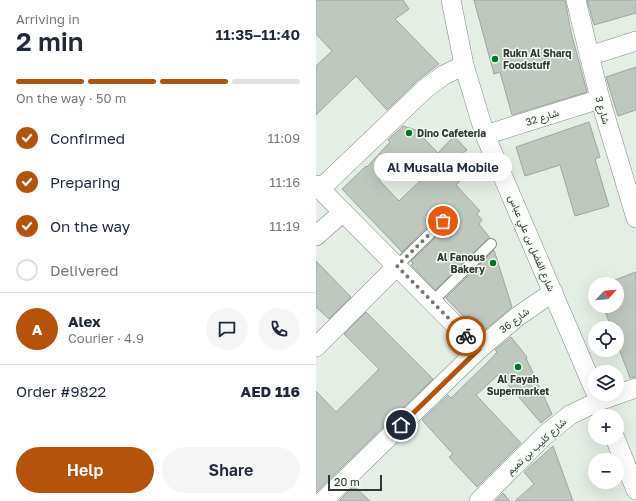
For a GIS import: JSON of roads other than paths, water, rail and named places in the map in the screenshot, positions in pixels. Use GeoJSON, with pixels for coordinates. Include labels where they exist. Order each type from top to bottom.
{"type":"FeatureCollection","features":[{"type":"Feature","properties":{"kind":"street","name":"شارع الفضل بن علي عباس"},"geometry":{"type":"LineString","coordinates":[[451,0],[464,65],[485,135],[588,374]]}},
{"type":"Feature","properties":{"kind":"street","name":"شارع 3"},"geometry":{"type":"LineString","coordinates":[[576,0],[600,99],[629,170],[636,218]]}},
{"type":"Feature","properties":{"kind":"street"},"geometry":{"type":"LineString","coordinates":[[589,56],[636,41]]}},
{"type":"Feature","properties":{"kind":"street"},"geometry":{"type":"LineString","coordinates":[[464,65],[444,75],[425,89],[318,187],[479,349]]}},
{"type":"Feature","properties":{"kind":"street","name":"شارع 32"},"geometry":{"type":"LineString","coordinates":[[485,135],[600,99]]}},
{"type":"Feature","properties":{"kind":"street"},"geometry":{"type":"LineString","coordinates":[[316,236],[343,212]]}},
{"type":"Feature","properties":{"kind":"street"},"geometry":{"type":"LineString","coordinates":[[316,347],[397,266]]}},
{"type":"Feature","properties":{"kind":"street","name":"شارع 36"},"geometry":{"type":"LineString","coordinates":[[323,501],[479,349],[517,317],[553,292]]}},
{"type":"Feature","properties":{"kind":"street","name":"شارع كليب بن تميم"},"geometry":{"type":"LineString","coordinates":[[624,392],[636,388]]}},
{"type":"Feature","properties":{"kind":"street","name":"شارع كليب بن تميم"},"geometry":{"type":"LineString","coordinates":[[479,501],[556,425],[570,415],[597,401]]}},
{"type":"Feature","properties":{"kind":"street"},"geometry":{"type":"LineString","coordinates":[[618,445],[636,490]]}},
{"type":"Feature","properties":{"kind":"lane"},"geometry":{"type":"LineString","coordinates":[[397,266],[443,221]]}},
{"type":"Feature","properties":{"kind":"lane"},"geometry":{"type":"LineString","coordinates":[[432,302],[491,244]]}},
{"type":"Feature","properties":{"kind":"place","name":"Rukn Al Sharq Foodstuff"},"geometry":{"type":"Point","coordinates":[495,59]}},
{"type":"Feature","properties":{"kind":"place","name":"Dino Cafeteria"},"geometry":{"type":"Point","coordinates":[409,133]}},
{"type":"Feature","properties":{"kind":"place","name":"Al Musalla Mobile"},"geometry":{"type":"Point","coordinates":[443,221]}},
{"type":"Feature","properties":{"kind":"place","name":"Al Fanous Bakery"},"geometry":{"type":"Point","coordinates":[493,263]}},
{"type":"Feature","properties":{"kind":"place","name":"Al Fayah Supermarket"},"geometry":{"type":"Point","coordinates":[518,367]}}]}
